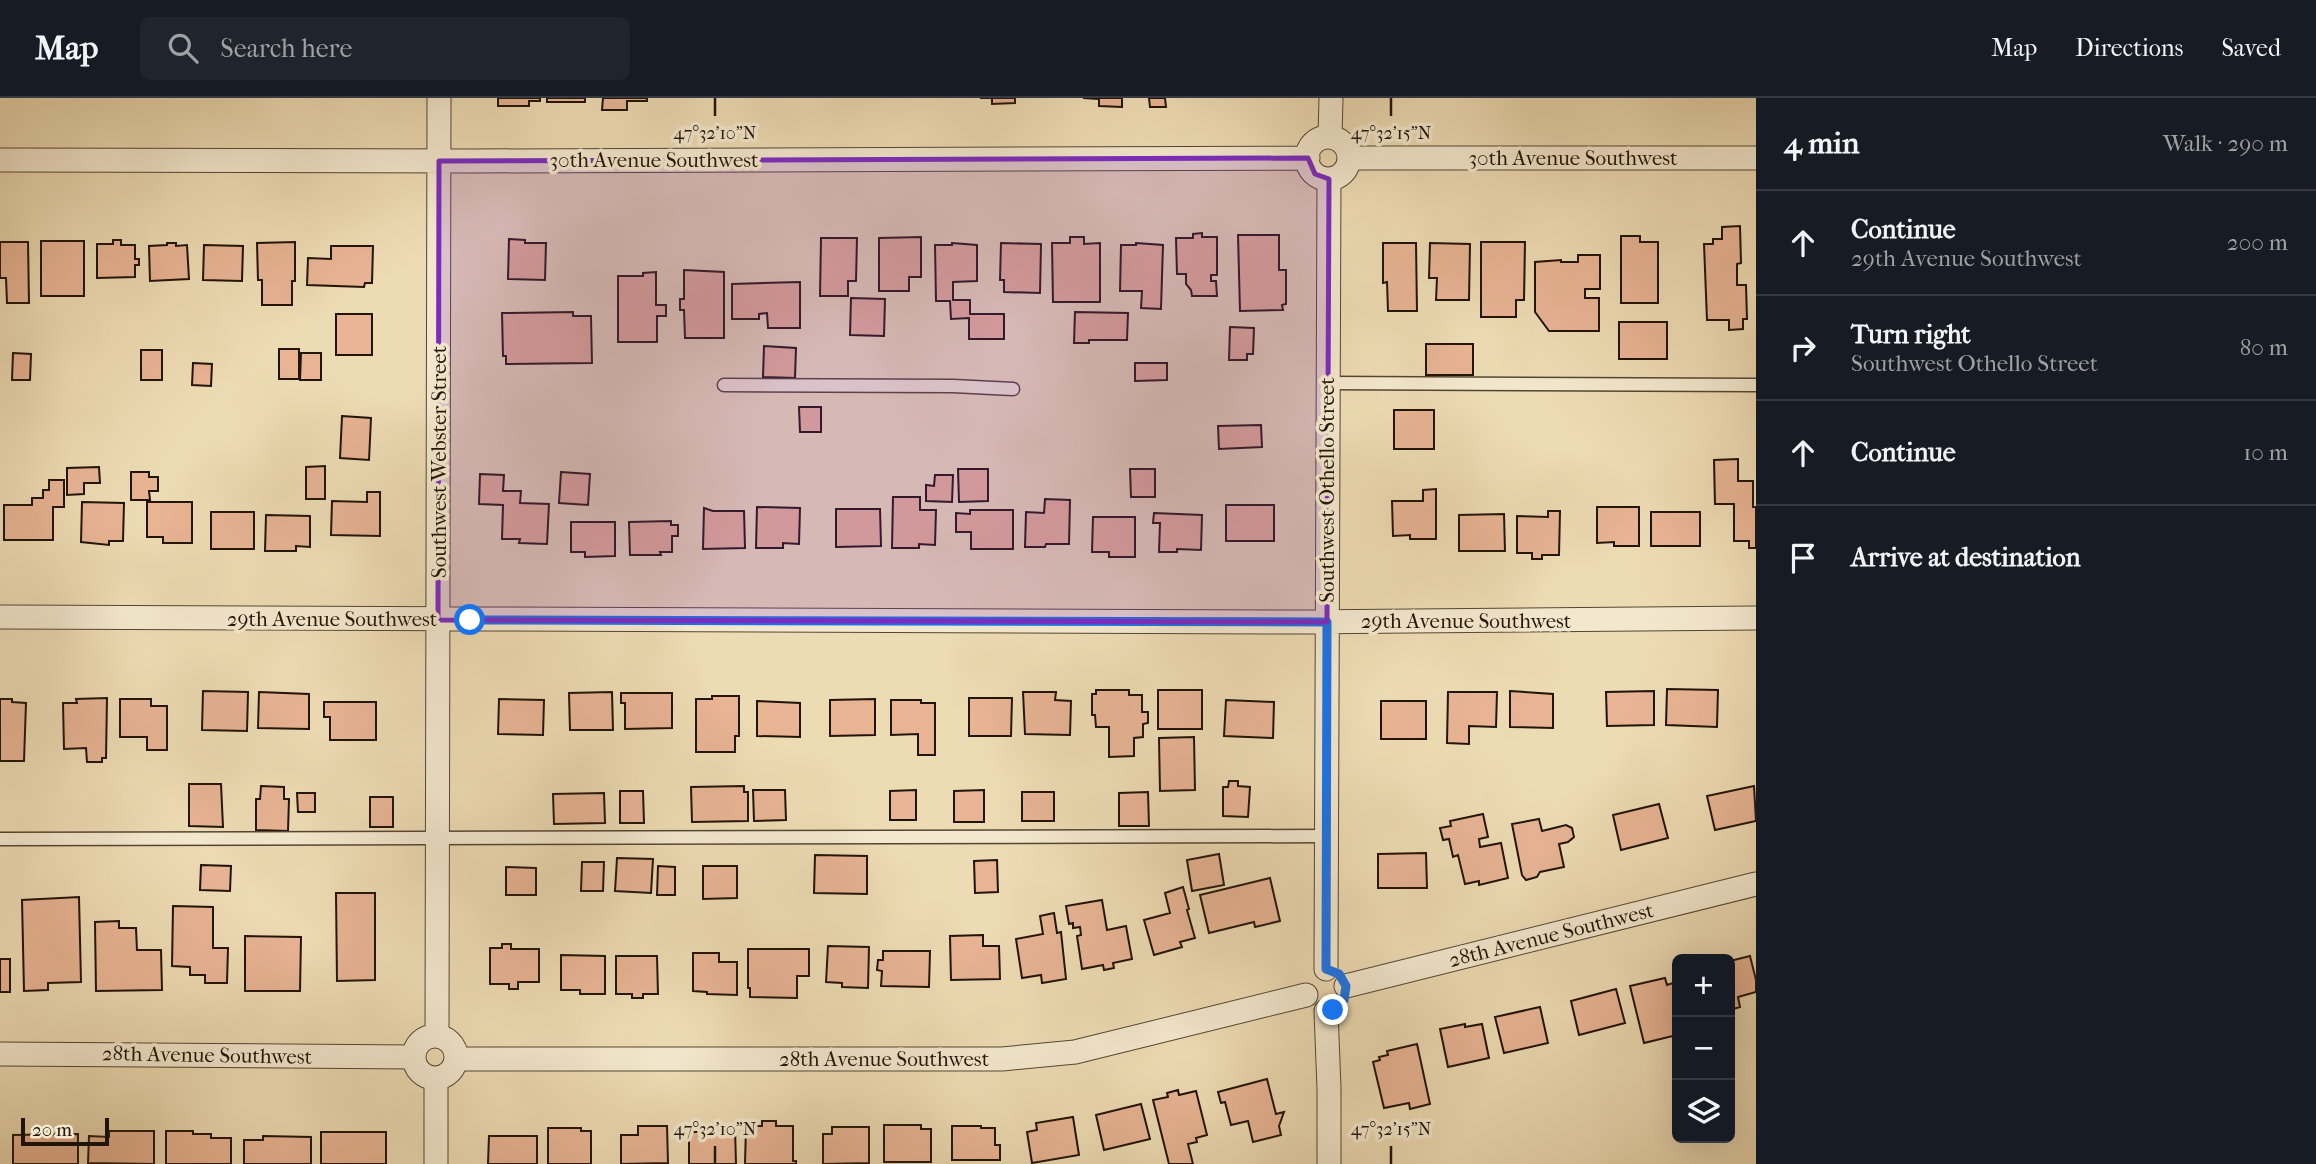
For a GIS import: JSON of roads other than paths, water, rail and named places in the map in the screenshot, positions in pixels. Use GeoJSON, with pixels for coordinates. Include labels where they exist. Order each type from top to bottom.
{"type":"FeatureCollection","features":[{"type":"Feature","properties":{"kind":"street","name":"Southwest Webster Street"},"geometry":{"type":"LineString","coordinates":[[437,1036],[439,98]]}},
{"type":"Feature","properties":{"kind":"street"},"geometry":{"type":"LineString","coordinates":[[1331,98],[1331,137]]}},
{"type":"Feature","properties":{"kind":"street"},"geometry":{"type":"LineString","coordinates":[[1331,137],[1344,144],[1349,158],[1346,170],[1329,179],[1315,174],[1308,158],[1313,144],[1319,139],[1331,137]]}},
{"type":"Feature","properties":{"kind":"street","name":"30th Avenue Southwest"},"geometry":{"type":"LineString","coordinates":[[0,160],[1308,158]]}},
{"type":"Feature","properties":{"kind":"street","name":"30th Avenue Southwest"},"geometry":{"type":"LineString","coordinates":[[1349,158],[1756,158]]}},
{"type":"Feature","properties":{"kind":"street","name":"Southwest Othello Street"},"geometry":{"type":"LineString","coordinates":[[1326,969],[1329,179]]}},
{"type":"Feature","properties":{"kind":"street","name":"29th Avenue Southwest"},"geometry":{"type":"LineString","coordinates":[[0,617],[1327,622],[1756,618]]}},
{"type":"Feature","properties":{"kind":"street","name":"28th Avenue Southwest"},"geometry":{"type":"LineString","coordinates":[[1346,986],[1756,884]]}},
{"type":"Feature","properties":{"kind":"street"},"geometry":{"type":"LineString","coordinates":[[1326,969],[1339,974],[1346,986],[1346,993],[1339,1006],[1326,1011],[1312,1006],[1305,989],[1314,973],[1326,969]]}},
{"type":"Feature","properties":{"kind":"street","name":"28th Avenue Southwest"},"geometry":{"type":"LineString","coordinates":[[456,1059],[1002,1059],[1075,1052],[1306,995]]}},
{"type":"Feature","properties":{"kind":"street"},"geometry":{"type":"LineString","coordinates":[[1326,1011],[1329,1164]]}},
{"type":"Feature","properties":{"kind":"street"},"geometry":{"type":"LineString","coordinates":[[437,1036],[452,1044],[456,1059],[446,1075],[436,1078],[425,1076],[419,1071],[414,1057],[417,1046],[422,1041],[437,1036]]}},
{"type":"Feature","properties":{"kind":"street","name":"28th Avenue Southwest"},"geometry":{"type":"LineString","coordinates":[[0,1054],[414,1057]]}},
{"type":"Feature","properties":{"kind":"street"},"geometry":{"type":"LineString","coordinates":[[436,1078],[436,1164]]}},
{"type":"Feature","properties":{"kind":"lane"},"geometry":{"type":"LineString","coordinates":[[1327,383],[1756,385]]}},
{"type":"Feature","properties":{"kind":"lane"},"geometry":{"type":"LineString","coordinates":[[723,385],[953,386],[1013,389]]}},
{"type":"Feature","properties":{"kind":"lane"},"geometry":{"type":"LineString","coordinates":[[0,839],[1326,836]]}}]}
